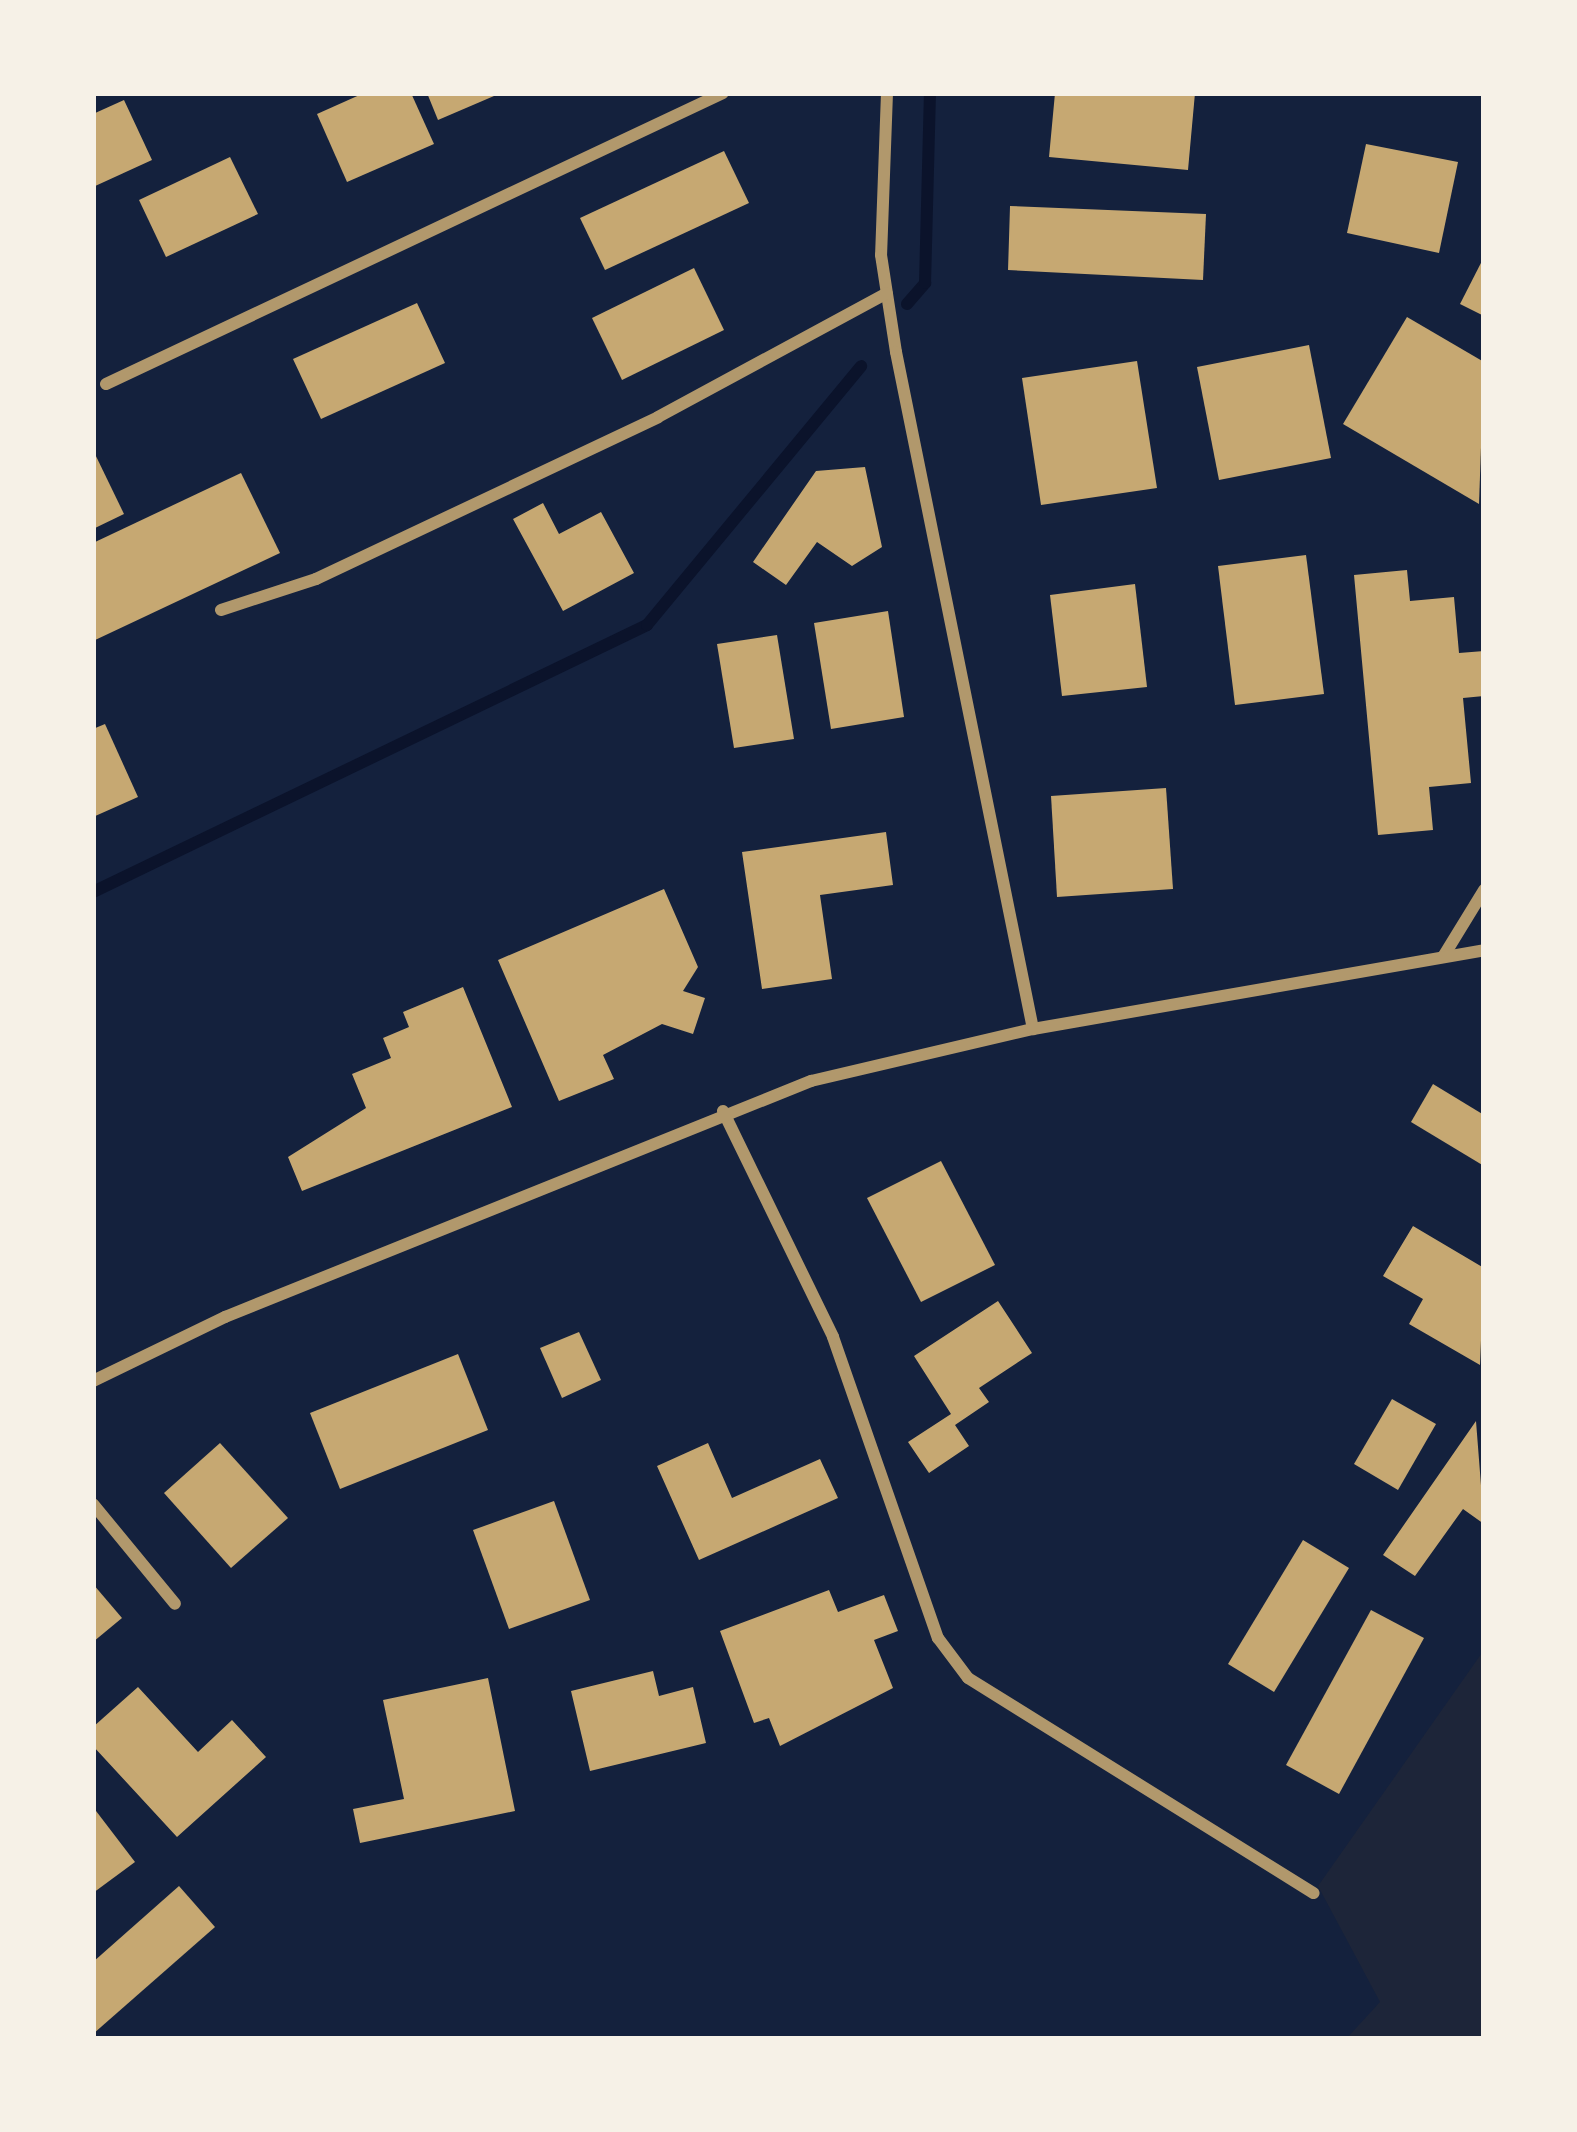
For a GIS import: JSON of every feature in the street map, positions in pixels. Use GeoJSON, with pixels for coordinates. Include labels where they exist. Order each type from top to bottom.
{"type":"FeatureCollection","features":[{"type":"Feature","properties":{"kind":"street"},"geometry":{"type":"LineString","coordinates":[[106,384],[723,93]]}},
{"type":"Feature","properties":{"kind":"street"},"geometry":{"type":"LineString","coordinates":[[887,93],[887,292],[1033,1029]]}},
{"type":"Feature","properties":{"kind":"street"},"geometry":{"type":"LineString","coordinates":[[221,610],[316,579],[658,417],[887,292]]}},
{"type":"Feature","properties":{"kind":"street"},"geometry":{"type":"LineString","coordinates":[[1443,957],[1484,890]]}},
{"type":"Feature","properties":{"kind":"street"},"geometry":{"type":"LineString","coordinates":[[93,1381],[723,1111],[1033,1029],[1484,950]]}},
{"type":"Feature","properties":{"kind":"street"},"geometry":{"type":"LineString","coordinates":[[723,1111],[833,1337],[938,1638],[968,1678],[1313,1893]]}},
{"type":"Feature","properties":{"kind":"street"},"geometry":{"type":"LineString","coordinates":[[93,1504],[175,1604]]}},
{"type":"Feature","properties":{"kind":"shaded area"},"geometry":{"type":"Polygon","coordinates":[[[1484,1650],[1484,2039],[1346,2039],[1380,2002],[1318,1886],[1484,1650]]]}},
{"type":"Feature","properties":{"kind":"building"},"geometry":{"type":"Polygon","coordinates":[[[364,93],[411,93],[434,144],[347,182],[317,114],[364,93]]]}},
{"type":"Feature","properties":{"kind":"building"},"geometry":{"type":"Polygon","coordinates":[[[427,93],[501,93],[438,120],[427,93]]]}},
{"type":"Feature","properties":{"kind":"building"},"geometry":{"type":"Polygon","coordinates":[[[1055,93],[1195,93],[1188,170],[1049,157],[1055,93]]]}},
{"type":"Feature","properties":{"kind":"building"},"geometry":{"type":"Polygon","coordinates":[[[124,100],[152,160],[93,187],[93,114],[124,100]]]}},
{"type":"Feature","properties":{"kind":"building"},"geometry":{"type":"Polygon","coordinates":[[[1366,144],[1458,162],[1439,253],[1347,233],[1366,144]]]}},
{"type":"Feature","properties":{"kind":"building"},"geometry":{"type":"Polygon","coordinates":[[[724,151],[749,203],[605,270],[580,218],[724,151]]]}},
{"type":"Feature","properties":{"kind":"building"},"geometry":{"type":"Polygon","coordinates":[[[230,157],[258,214],[166,257],[139,200],[230,157]]]}},
{"type":"Feature","properties":{"kind":"building"},"geometry":{"type":"Polygon","coordinates":[[[1010,206],[1206,214],[1203,280],[1008,270],[1010,206]]]}},
{"type":"Feature","properties":{"kind":"building"},"geometry":{"type":"Polygon","coordinates":[[[1484,257],[1484,316],[1460,304],[1484,257]]]}},
{"type":"Feature","properties":{"kind":"building"},"geometry":{"type":"Polygon","coordinates":[[[694,268],[724,330],[622,380],[592,318],[694,268]]]}},
{"type":"Feature","properties":{"kind":"building"},"geometry":{"type":"Polygon","coordinates":[[[417,303],[445,363],[321,419],[293,359],[417,303]]]}},
{"type":"Feature","properties":{"kind":"building"},"geometry":{"type":"Polygon","coordinates":[[[1407,317],[1484,362],[1479,504],[1343,424],[1407,317]]]}},
{"type":"Feature","properties":{"kind":"building"},"geometry":{"type":"Polygon","coordinates":[[[1309,345],[1331,458],[1219,480],[1197,367],[1309,345]]]}},
{"type":"Feature","properties":{"kind":"building"},"geometry":{"type":"Polygon","coordinates":[[[1137,361],[1157,488],[1041,505],[1022,378],[1137,361]]]}},
{"type":"Feature","properties":{"kind":"building"},"geometry":{"type":"Polygon","coordinates":[[[93,450],[124,514],[93,529],[93,450]]]}},
{"type":"Feature","properties":{"kind":"building"},"geometry":{"type":"Polygon","coordinates":[[[865,467],[882,547],[852,566],[817,542],[786,585],[753,562],[816,471],[865,467]]]}},
{"type":"Feature","properties":{"kind":"building"},"geometry":{"type":"Polygon","coordinates":[[[241,473],[280,553],[93,641],[93,543],[241,473]]]}},
{"type":"Feature","properties":{"kind":"building"},"geometry":{"type":"Polygon","coordinates":[[[543,503],[559,534],[601,512],[634,573],[563,611],[513,519],[543,503]]]}},
{"type":"Feature","properties":{"kind":"building"},"geometry":{"type":"Polygon","coordinates":[[[1306,555],[1324,694],[1235,705],[1218,566],[1306,555]]]}},
{"type":"Feature","properties":{"kind":"building"},"geometry":{"type":"Polygon","coordinates":[[[1407,570],[1410,601],[1454,597],[1459,653],[1484,651],[1484,696],[1463,698],[1471,783],[1429,787],[1433,830],[1378,835],[1354,575],[1407,570]]]}},
{"type":"Feature","properties":{"kind":"building"},"geometry":{"type":"Polygon","coordinates":[[[1135,584],[1147,687],[1062,696],[1050,595],[1135,584]]]}},
{"type":"Feature","properties":{"kind":"building"},"geometry":{"type":"Polygon","coordinates":[[[888,611],[904,717],[831,729],[814,623],[888,611]]]}},
{"type":"Feature","properties":{"kind":"building"},"geometry":{"type":"Polygon","coordinates":[[[777,635],[794,739],[734,748],[717,644],[777,635]]]}},
{"type":"Feature","properties":{"kind":"building"},"geometry":{"type":"Polygon","coordinates":[[[105,724],[138,797],[93,817],[93,729],[105,724]]]}},
{"type":"Feature","properties":{"kind":"building"},"geometry":{"type":"Polygon","coordinates":[[[1166,788],[1173,889],[1057,897],[1051,796],[1166,788]]]}},
{"type":"Feature","properties":{"kind":"building"},"geometry":{"type":"Polygon","coordinates":[[[886,832],[893,885],[820,895],[832,979],[762,989],[742,852],[886,832]]]}},
{"type":"Feature","properties":{"kind":"building"},"geometry":{"type":"Polygon","coordinates":[[[664,889],[698,967],[683,991],[705,998],[693,1034],[662,1024],[603,1055],[614,1079],[559,1101],[498,960],[664,889]]]}},
{"type":"Feature","properties":{"kind":"building"},"geometry":{"type":"Polygon","coordinates":[[[463,987],[512,1107],[302,1191],[288,1157],[366,1108],[352,1074],[391,1058],[383,1038],[409,1027],[403,1012],[463,987]]]}},
{"type":"Feature","properties":{"kind":"building"},"geometry":{"type":"Polygon","coordinates":[[[1433,1084],[1484,1115],[1484,1166],[1411,1122],[1433,1084]]]}},
{"type":"Feature","properties":{"kind":"building"},"geometry":{"type":"Polygon","coordinates":[[[941,1161],[995,1265],[921,1302],[867,1198],[941,1161]]]}},
{"type":"Feature","properties":{"kind":"building"},"geometry":{"type":"Polygon","coordinates":[[[1413,1226],[1484,1268],[1480,1365],[1409,1324],[1423,1299],[1383,1276],[1413,1226]]]}},
{"type":"Feature","properties":{"kind":"building"},"geometry":{"type":"Polygon","coordinates":[[[998,1301],[1032,1353],[979,1388],[989,1402],[955,1425],[969,1446],[929,1473],[908,1442],[951,1414],[914,1356],[998,1301]]]}},
{"type":"Feature","properties":{"kind":"building"},"geometry":{"type":"Polygon","coordinates":[[[579,1332],[601,1380],[562,1398],[540,1348],[579,1332]]]}},
{"type":"Feature","properties":{"kind":"building"},"geometry":{"type":"Polygon","coordinates":[[[458,1354],[488,1430],[340,1489],[310,1413],[458,1354]]]}},
{"type":"Feature","properties":{"kind":"building"},"geometry":{"type":"Polygon","coordinates":[[[1392,1399],[1436,1424],[1398,1490],[1354,1464],[1392,1399]]]}},
{"type":"Feature","properties":{"kind":"building"},"geometry":{"type":"Polygon","coordinates":[[[1476,1421],[1484,1524],[1463,1509],[1415,1576],[1383,1555],[1476,1421]]]}},
{"type":"Feature","properties":{"kind":"building"},"geometry":{"type":"Polygon","coordinates":[[[220,1443],[288,1518],[231,1568],[164,1493],[220,1443]]]}},
{"type":"Feature","properties":{"kind":"building"},"geometry":{"type":"Polygon","coordinates":[[[708,1443],[732,1498],[820,1459],[838,1498],[699,1560],[657,1466],[708,1443]]]}},
{"type":"Feature","properties":{"kind":"building"},"geometry":{"type":"Polygon","coordinates":[[[554,1501],[590,1600],[509,1629],[473,1530],[554,1501]]]}},
{"type":"Feature","properties":{"kind":"building"},"geometry":{"type":"Polygon","coordinates":[[[1303,1540],[1349,1568],[1274,1692],[1228,1664],[1303,1540]]]}},
{"type":"Feature","properties":{"kind":"building"},"geometry":{"type":"Polygon","coordinates":[[[93,1584],[122,1618],[93,1642],[93,1584]]]}},
{"type":"Feature","properties":{"kind":"building"},"geometry":{"type":"Polygon","coordinates":[[[829,1590],[838,1612],[884,1595],[898,1631],[874,1640],[893,1688],[780,1746],[769,1718],[754,1723],[720,1631],[829,1590]]]}},
{"type":"Feature","properties":{"kind":"building"},"geometry":{"type":"Polygon","coordinates":[[[1371,1610],[1424,1638],[1339,1794],[1286,1765],[1371,1610]]]}},
{"type":"Feature","properties":{"kind":"building"},"geometry":{"type":"Polygon","coordinates":[[[653,1671],[659,1696],[693,1687],[706,1743],[590,1771],[571,1691],[653,1671]]]}},
{"type":"Feature","properties":{"kind":"building"},"geometry":{"type":"Polygon","coordinates":[[[488,1678],[515,1811],[360,1843],[353,1809],[404,1799],[383,1700],[488,1678]]]}},
{"type":"Feature","properties":{"kind":"building"},"geometry":{"type":"Polygon","coordinates":[[[138,1687],[198,1752],[232,1720],[266,1757],[177,1837],[93,1746],[93,1727],[138,1687]]]}},
{"type":"Feature","properties":{"kind":"building"},"geometry":{"type":"Polygon","coordinates":[[[93,1807],[135,1862],[93,1893],[93,1807]]]}},
{"type":"Feature","properties":{"kind":"building"},"geometry":{"type":"Polygon","coordinates":[[[179,1886],[215,1927],[93,2034],[93,1962],[179,1886]]]}},
{"type":"Feature","properties":{"kind":"waterway"},"geometry":{"type":"LineString","coordinates":[[907,304],[925,283],[930,93]]}},
{"type":"Feature","properties":{"kind":"waterway"},"geometry":{"type":"LineString","coordinates":[[93,892],[647,625],[861,366]]}}]}
